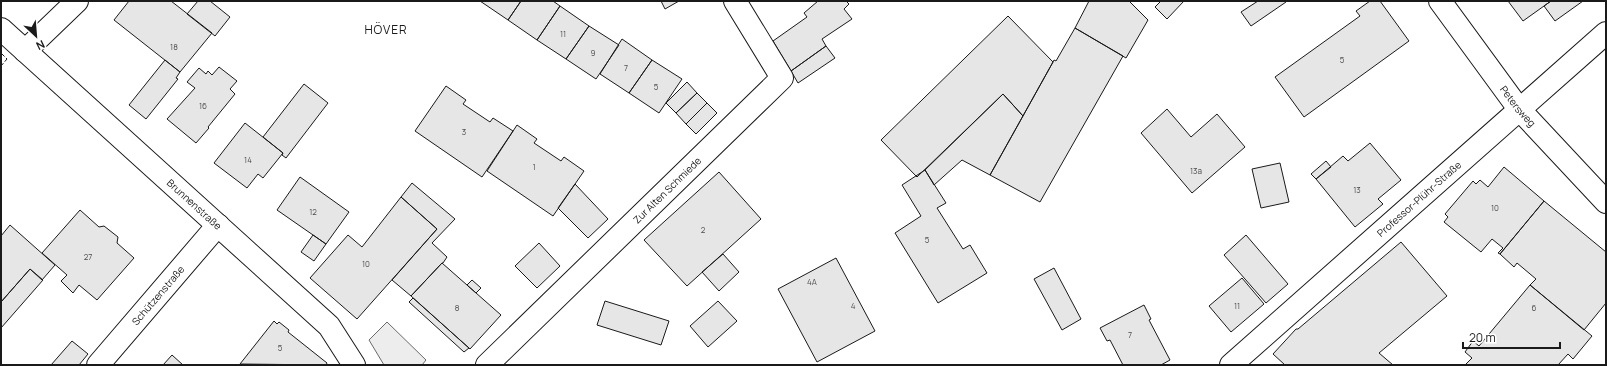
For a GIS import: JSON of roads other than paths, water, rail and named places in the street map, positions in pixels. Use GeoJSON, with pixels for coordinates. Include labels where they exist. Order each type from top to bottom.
{"type":"FeatureCollection","features":[{"type":"Feature","properties":{"kind":"street"},"geometry":{"type":"LineString","coordinates":[[25,51],[77,1]]}},
{"type":"Feature","properties":{"kind":"street","name":"Zur Alten Schmiede"},"geometry":{"type":"LineString","coordinates":[[487,365],[782,78],[735,1]]}},
{"type":"Feature","properties":{"kind":"street","name":"Petersweg"},"geometry":{"type":"LineString","coordinates":[[1440,1],[1519,109],[1606,202]]}},
{"type":"Feature","properties":{"kind":"street","name":"Brunnenstraße"},"geometry":{"type":"LineString","coordinates":[[1,29],[329,326],[354,365]]}},
{"type":"Feature","properties":{"kind":"street","name":"Professor-Plühr-Straße"},"geometry":{"type":"LineString","coordinates":[[1231,365],[1606,33]]}},
{"type":"Feature","properties":{"kind":"street","name":"Schützenstraße"},"geometry":{"type":"LineString","coordinates":[[98,365],[218,225]]}},
{"type":"Feature","properties":{"kind":"district","name":"HÖVER"},"geometry":{"type":"Point","coordinates":[386,29]}}]}
